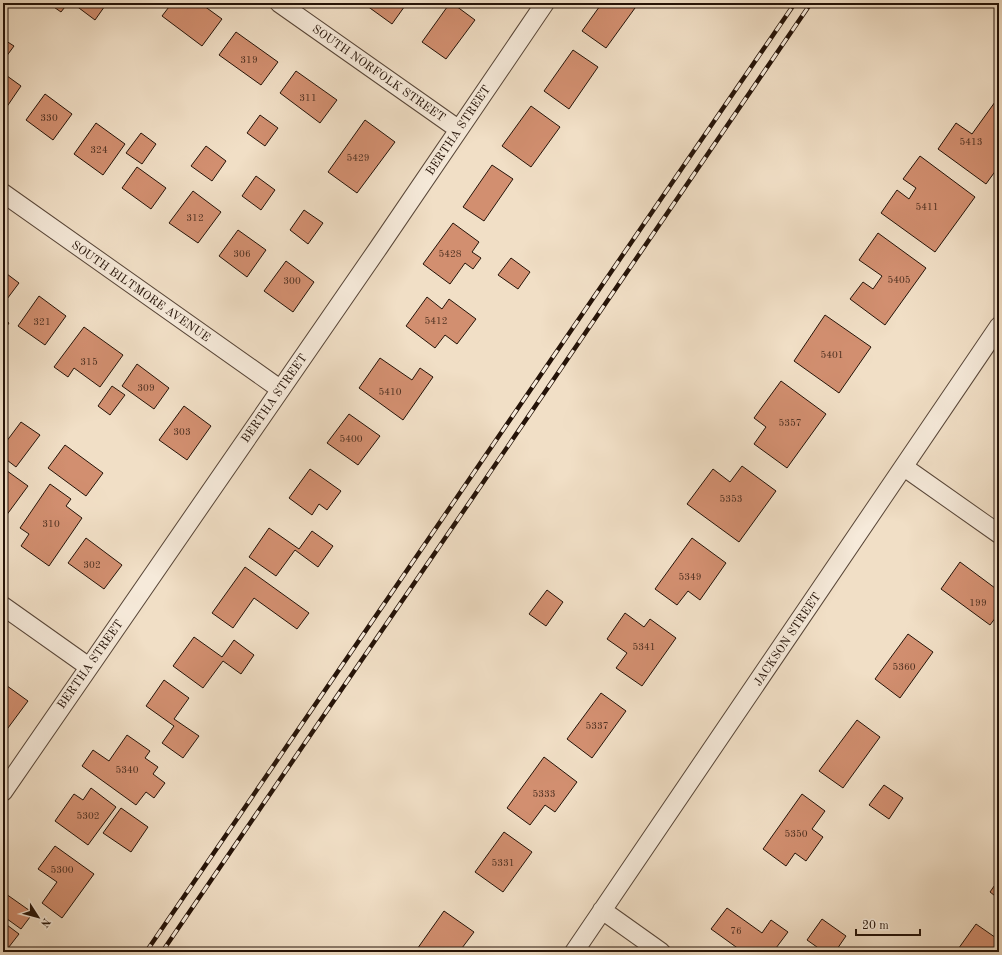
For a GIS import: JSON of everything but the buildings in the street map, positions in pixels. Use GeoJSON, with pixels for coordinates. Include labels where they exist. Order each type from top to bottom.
{"type":"FeatureCollection","features":[{"type":"Feature","properties":{"kind":"street","name":"SOUTH NORFOLK STREET"},"geometry":{"type":"LineString","coordinates":[[279,3],[458,129]]}},
{"type":"Feature","properties":{"kind":"street","name":"BERTHA STREET"},"geometry":{"type":"LineString","coordinates":[[3,792],[379,247],[545,3]]}},
{"type":"Feature","properties":{"kind":"street","name":"SOUTH BILTMORE AVENUE"},"geometry":{"type":"LineString","coordinates":[[3,193],[280,389]]}},
{"type":"Feature","properties":{"kind":"street","name":"JACKSON STREET"},"geometry":{"type":"LineString","coordinates":[[574,952],[999,326]]}},
{"type":"Feature","properties":{"kind":"street"},"geometry":{"type":"LineString","coordinates":[[904,467],[999,534]]}},
{"type":"Feature","properties":{"kind":"street"},"geometry":{"type":"LineString","coordinates":[[3,606],[89,667]]}},
{"type":"Feature","properties":{"kind":"street"},"geometry":{"type":"LineString","coordinates":[[602,910],[661,952]]}},
{"type":"Feature","properties":{"kind":"railway"},"geometry":{"type":"LineString","coordinates":[[146,952],[795,3]]}},
{"type":"Feature","properties":{"kind":"railway"},"geometry":{"type":"LineString","coordinates":[[162,952],[811,3]]}}]}
